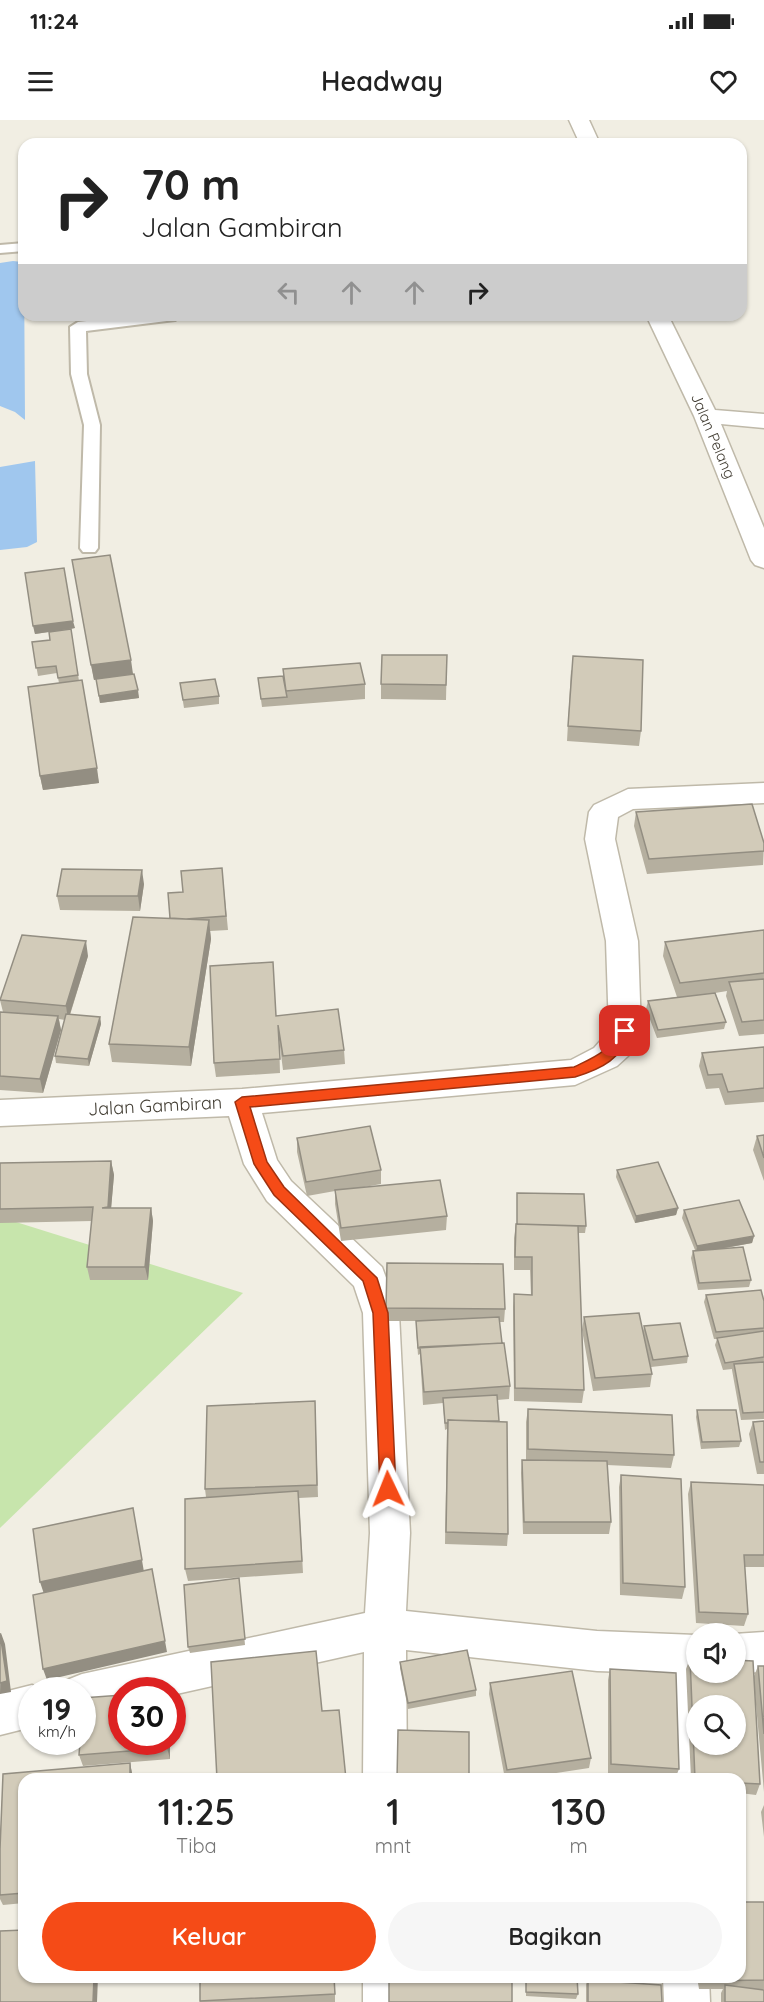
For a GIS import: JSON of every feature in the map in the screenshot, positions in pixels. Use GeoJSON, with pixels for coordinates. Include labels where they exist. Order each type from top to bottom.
{"type":"FeatureCollection","features":[{"type":"Feature","properties":{"kind":"street"},"geometry":{"type":"LineString","coordinates":[[579,120],[587,138]]}},
{"type":"Feature","properties":{"kind":"street","name":"Jalan Pelang"},"geometry":{"type":"LineString","coordinates":[[660,321],[706,416],[764,560]]}},
{"type":"Feature","properties":{"kind":"street"},"geometry":{"type":"LineString","coordinates":[[706,416],[764,421]]}},
{"type":"Feature","properties":{"kind":"street","name":"Jalan Gambiran"},"geometry":{"type":"LineString","coordinates":[[0,1113],[242,1102],[575,1072],[608,1058],[619,1044],[625,1031],[622,941],[600,839],[604,812],[628,799],[764,793]]}},
{"type":"Feature","properties":{"kind":"street"},"geometry":{"type":"LineString","coordinates":[[242,1102],[261,1164],[279,1191],[369,1278],[381,1313],[390,1533],[385,1628],[385,1773]]}},
{"type":"Feature","properties":{"kind":"street"},"geometry":{"type":"LineString","coordinates":[[96,1692],[385,1628],[597,1651],[686,1655]]}},
{"type":"Feature","properties":{"kind":"street"},"geometry":{"type":"LineString","coordinates":[[746,1653],[764,1652]]}},
{"type":"Feature","properties":{"kind":"street"},"geometry":{"type":"LineString","coordinates":[[682,1773],[687,1683]]}},
{"type":"Feature","properties":{"kind":"street"},"geometry":{"type":"LineString","coordinates":[[0,1714],[18,1710]]}},
{"type":"Feature","properties":{"kind":"street"},"geometry":{"type":"LineString","coordinates":[[386,1983],[386,2002]]}},
{"type":"Feature","properties":{"kind":"street"},"geometry":{"type":"LineString","coordinates":[[686,1983],[687,2002]]}},
{"type":"Feature","properties":{"kind":"lane"},"geometry":{"type":"LineString","coordinates":[[0,249],[18,248]]}},
{"type":"Feature","properties":{"kind":"lane"},"geometry":{"type":"LineString","coordinates":[[77,321],[80,374],[92,425],[89,548]]}},
{"type":"Feature","properties":{"kind":"green space"},"geometry":{"type":"Polygon","coordinates":[[[0,1217],[243,1293],[0,1528],[0,1217]]]}},
{"type":"Feature","properties":{"kind":"water"},"geometry":{"type":"Polygon","coordinates":[[[18,262],[18,321],[24,321],[25,420],[15,412],[0,406],[0,263],[18,262]]]}},
{"type":"Feature","properties":{"kind":"water"},"geometry":{"type":"Polygon","coordinates":[[[35,461],[37,542],[27,547],[0,550],[0,467],[35,461]]]}},
{"type":"Feature","properties":{"kind":"building"},"geometry":{"type":"Polygon","coordinates":[[[110,555],[131,660],[91,665],[72,560],[110,555]]]}},
{"type":"Feature","properties":{"kind":"building"},"geometry":{"type":"Polygon","coordinates":[[[64,568],[73,621],[33,626],[25,573],[64,568]]]}},
{"type":"Feature","properties":{"kind":"building"},"geometry":{"type":"Polygon","coordinates":[[[71,629],[78,675],[58,678],[56,666],[36,668],[32,642],[50,640],[49,632],[71,629]]]}},
{"type":"Feature","properties":{"kind":"building"},"geometry":{"type":"Polygon","coordinates":[[[382,655],[447,655],[446,685],[381,684],[382,655]]]}},
{"type":"Feature","properties":{"kind":"building"},"geometry":{"type":"Polygon","coordinates":[[[573,656],[643,660],[641,731],[568,726],[573,656]]]}},
{"type":"Feature","properties":{"kind":"building"},"geometry":{"type":"Polygon","coordinates":[[[360,663],[365,684],[286,691],[283,669],[360,663]]]}},
{"type":"Feature","properties":{"kind":"building"},"geometry":{"type":"Polygon","coordinates":[[[134,674],[138,690],[99,696],[96,679],[134,674]]]}},
{"type":"Feature","properties":{"kind":"building"},"geometry":{"type":"Polygon","coordinates":[[[283,676],[287,697],[261,699],[258,678],[283,676]]]}},
{"type":"Feature","properties":{"kind":"building"},"geometry":{"type":"Polygon","coordinates":[[[215,679],[219,696],[183,700],[180,683],[215,679]]]}},
{"type":"Feature","properties":{"kind":"building"},"geometry":{"type":"Polygon","coordinates":[[[82,680],[97,768],[40,776],[28,687],[82,680]]]}},
{"type":"Feature","properties":{"kind":"building"},"geometry":{"type":"Polygon","coordinates":[[[752,804],[764,843],[764,851],[649,859],[636,812],[752,804]]]}},
{"type":"Feature","properties":{"kind":"building"},"geometry":{"type":"Polygon","coordinates":[[[222,868],[226,916],[170,918],[168,893],[183,892],[181,871],[222,868]]]}},
{"type":"Feature","properties":{"kind":"building"},"geometry":{"type":"Polygon","coordinates":[[[62,869],[142,870],[138,896],[57,896],[62,869]]]}},
{"type":"Feature","properties":{"kind":"building"},"geometry":{"type":"Polygon","coordinates":[[[133,917],[209,920],[189,1047],[109,1044],[133,917]]]}},
{"type":"Feature","properties":{"kind":"building"},"geometry":{"type":"Polygon","coordinates":[[[764,930],[764,973],[680,983],[665,942],[764,930]]]}},
{"type":"Feature","properties":{"kind":"building"},"geometry":{"type":"Polygon","coordinates":[[[22,935],[86,941],[66,1006],[0,1000],[22,935]]]}},
{"type":"Feature","properties":{"kind":"building"},"geometry":{"type":"Polygon","coordinates":[[[273,962],[276,1016],[338,1009],[344,1050],[283,1056],[278,1025],[280,1059],[214,1063],[210,966],[273,962]]]}},
{"type":"Feature","properties":{"kind":"building"},"geometry":{"type":"Polygon","coordinates":[[[764,979],[764,1020],[742,1022],[729,982],[764,979]]]}},
{"type":"Feature","properties":{"kind":"building"},"geometry":{"type":"Polygon","coordinates":[[[715,993],[726,1022],[658,1030],[648,1001],[715,993]]]}},
{"type":"Feature","properties":{"kind":"building"},"geometry":{"type":"Polygon","coordinates":[[[0,1012],[58,1016],[40,1079],[0,1076],[0,1012]]]}},
{"type":"Feature","properties":{"kind":"building"},"geometry":{"type":"Polygon","coordinates":[[[66,1014],[100,1017],[88,1059],[55,1056],[66,1014]]]}},
{"type":"Feature","properties":{"kind":"building"},"geometry":{"type":"Polygon","coordinates":[[[764,1047],[764,1088],[728,1092],[722,1074],[708,1075],[702,1053],[764,1047]]]}},
{"type":"Feature","properties":{"kind":"building"},"geometry":{"type":"Polygon","coordinates":[[[370,1126],[381,1170],[306,1182],[297,1138],[370,1126]]]}},
{"type":"Feature","properties":{"kind":"building"},"geometry":{"type":"Polygon","coordinates":[[[764,1135],[764,1158],[757,1136],[764,1135]]]}},
{"type":"Feature","properties":{"kind":"building"},"geometry":{"type":"Polygon","coordinates":[[[111,1161],[108,1207],[102,1208],[151,1208],[145,1267],[87,1267],[93,1207],[0,1209],[0,1163],[111,1161]]]}},
{"type":"Feature","properties":{"kind":"building"},"geometry":{"type":"Polygon","coordinates":[[[658,1162],[678,1208],[636,1216],[617,1170],[658,1162]]]}},
{"type":"Feature","properties":{"kind":"building"},"geometry":{"type":"Polygon","coordinates":[[[440,1180],[447,1216],[341,1228],[335,1190],[440,1180]]]}},
{"type":"Feature","properties":{"kind":"building"},"geometry":{"type":"Polygon","coordinates":[[[517,1193],[584,1194],[586,1226],[517,1224],[517,1193]]]}},
{"type":"Feature","properties":{"kind":"building"},"geometry":{"type":"Polygon","coordinates":[[[739,1200],[754,1236],[697,1246],[684,1210],[739,1200]]]}},
{"type":"Feature","properties":{"kind":"building"},"geometry":{"type":"Polygon","coordinates":[[[516,1224],[578,1226],[584,1390],[515,1388],[514,1294],[532,1295],[532,1257],[515,1257],[516,1224]]]}},
{"type":"Feature","properties":{"kind":"building"},"geometry":{"type":"Polygon","coordinates":[[[743,1247],[751,1280],[699,1283],[693,1251],[743,1247]]]}},
{"type":"Feature","properties":{"kind":"building"},"geometry":{"type":"Polygon","coordinates":[[[387,1263],[503,1264],[505,1309],[386,1308],[387,1263]]]}},
{"type":"Feature","properties":{"kind":"building"},"geometry":{"type":"Polygon","coordinates":[[[761,1290],[764,1301],[764,1328],[716,1332],[706,1295],[761,1290]]]}},
{"type":"Feature","properties":{"kind":"building"},"geometry":{"type":"Polygon","coordinates":[[[639,1313],[652,1374],[595,1378],[584,1317],[639,1313]]]}},
{"type":"Feature","properties":{"kind":"building"},"geometry":{"type":"Polygon","coordinates":[[[499,1317],[502,1343],[418,1348],[416,1321],[499,1317]]]}},
{"type":"Feature","properties":{"kind":"building"},"geometry":{"type":"Polygon","coordinates":[[[680,1323],[688,1356],[653,1360],[644,1326],[680,1323]]]}},
{"type":"Feature","properties":{"kind":"building"},"geometry":{"type":"Polygon","coordinates":[[[764,1331],[764,1357],[725,1363],[717,1338],[764,1331]]]}},
{"type":"Feature","properties":{"kind":"building"},"geometry":{"type":"Polygon","coordinates":[[[504,1343],[510,1386],[424,1392],[420,1347],[504,1343]]]}},
{"type":"Feature","properties":{"kind":"building"},"geometry":{"type":"Polygon","coordinates":[[[764,1362],[764,1412],[743,1413],[734,1364],[764,1362]]]}},
{"type":"Feature","properties":{"kind":"building"},"geometry":{"type":"Polygon","coordinates":[[[497,1395],[499,1421],[448,1420],[448,1423],[445,1423],[443,1398],[497,1395]]]}},
{"type":"Feature","properties":{"kind":"building"},"geometry":{"type":"Polygon","coordinates":[[[315,1401],[317,1485],[205,1489],[207,1406],[315,1401]]]}},
{"type":"Feature","properties":{"kind":"building"},"geometry":{"type":"Polygon","coordinates":[[[528,1409],[672,1415],[674,1455],[528,1449],[528,1409]]]}},
{"type":"Feature","properties":{"kind":"building"},"geometry":{"type":"Polygon","coordinates":[[[697,1410],[736,1410],[741,1441],[702,1442],[697,1410]]]}},
{"type":"Feature","properties":{"kind":"building"},"geometry":{"type":"Polygon","coordinates":[[[448,1420],[507,1422],[508,1534],[446,1532],[448,1420]]]}},
{"type":"Feature","properties":{"kind":"building"},"geometry":{"type":"Polygon","coordinates":[[[764,1421],[764,1462],[760,1462],[753,1422],[764,1421]]]}},
{"type":"Feature","properties":{"kind":"building"},"geometry":{"type":"Polygon","coordinates":[[[522,1460],[607,1461],[611,1522],[524,1522],[522,1460]]]}},
{"type":"Feature","properties":{"kind":"building"},"geometry":{"type":"Polygon","coordinates":[[[621,1475],[681,1479],[685,1587],[623,1583],[621,1475]]]}},
{"type":"Feature","properties":{"kind":"building"},"geometry":{"type":"Polygon","coordinates":[[[691,1482],[764,1485],[764,1555],[744,1555],[748,1614],[699,1612],[691,1482]]]}},
{"type":"Feature","properties":{"kind":"building"},"geometry":{"type":"Polygon","coordinates":[[[298,1491],[302,1561],[185,1569],[185,1499],[298,1491]]]}},
{"type":"Feature","properties":{"kind":"building"},"geometry":{"type":"Polygon","coordinates":[[[133,1508],[142,1560],[40,1582],[33,1529],[133,1508]]]}},
{"type":"Feature","properties":{"kind":"building"},"geometry":{"type":"Polygon","coordinates":[[[152,1569],[165,1641],[43,1669],[33,1595],[152,1569]]]}},
{"type":"Feature","properties":{"kind":"building"},"geometry":{"type":"Polygon","coordinates":[[[239,1578],[245,1639],[188,1647],[184,1585],[239,1578]]]}},
{"type":"Feature","properties":{"kind":"building"},"geometry":{"type":"Polygon","coordinates":[[[0,1633],[7,1681],[0,1683],[0,1633]]]}},
{"type":"Feature","properties":{"kind":"building"},"geometry":{"type":"Polygon","coordinates":[[[467,1650],[476,1690],[408,1703],[400,1662],[467,1650]]]}},
{"type":"Feature","properties":{"kind":"building"},"geometry":{"type":"Polygon","coordinates":[[[316,1651],[322,1711],[339,1710],[345,1773],[217,1773],[211,1662],[316,1651]]]}},
{"type":"Feature","properties":{"kind":"building"},"geometry":{"type":"Polygon","coordinates":[[[746,1661],[753,1661],[760,1784],[746,1783],[746,1773],[695,1773],[694,1755],[746,1755],[746,1695],[692,1695],[691,1683],[746,1683],[746,1661]]]}},
{"type":"Feature","properties":{"kind":"building"},"geometry":{"type":"Polygon","coordinates":[[[758,1666],[764,1666],[764,1734],[758,1666]]]}},
{"type":"Feature","properties":{"kind":"building"},"geometry":{"type":"Polygon","coordinates":[[[610,1669],[676,1673],[679,1769],[611,1764],[610,1669]]]}},
{"type":"Feature","properties":{"kind":"building"},"geometry":{"type":"Polygon","coordinates":[[[572,1671],[591,1758],[507,1770],[490,1683],[572,1671]]]}},
{"type":"Feature","properties":{"kind":"building"},"geometry":{"type":"Polygon","coordinates":[[[108,1696],[108,1753],[96,1754],[96,1697],[108,1696]]]}},
{"type":"Feature","properties":{"kind":"building"},"geometry":{"type":"Polygon","coordinates":[[[398,1730],[469,1732],[469,1773],[397,1773],[398,1730]]]}},
{"type":"Feature","properties":{"kind":"building"},"geometry":{"type":"Polygon","coordinates":[[[130,1763],[130,1773],[18,1773],[18,1894],[0,1895],[3,1774],[130,1763]]]}},
{"type":"Feature","properties":{"kind":"building"},"geometry":{"type":"Polygon","coordinates":[[[746,1902],[764,1902],[764,1980],[746,1980],[746,1902]]]}},
{"type":"Feature","properties":{"kind":"building"},"geometry":{"type":"Polygon","coordinates":[[[18,1930],[18,1983],[94,1983],[93,2002],[0,2002],[0,1931],[18,1930]]]}},
{"type":"Feature","properties":{"kind":"building"},"geometry":{"type":"Polygon","coordinates":[[[200,1983],[334,1983],[335,1994],[200,2001],[200,1983]]]}},
{"type":"Feature","properties":{"kind":"building"},"geometry":{"type":"Polygon","coordinates":[[[389,1983],[512,1983],[512,2002],[389,2002],[389,1983]]]}},
{"type":"Feature","properties":{"kind":"building"},"geometry":{"type":"Polygon","coordinates":[[[526,1983],[577,1983],[578,1994],[526,1992],[526,1983]]]}},
{"type":"Feature","properties":{"kind":"building"},"geometry":{"type":"Polygon","coordinates":[[[588,1983],[661,1985],[662,2002],[588,2002],[588,1983]]]}},
{"type":"Feature","properties":{"kind":"building"},"geometry":{"type":"Polygon","coordinates":[[[725,1985],[764,1990],[764,2002],[725,2002],[725,1985]]]}},
{"type":"Feature","properties":{"kind":"route"},"geometry":{"type":"LineString","coordinates":[[388,1489],[381,1313],[369,1278],[279,1191],[261,1164],[242,1102],[575,1072],[608,1058],[619,1044],[625,1031]]}}]}
